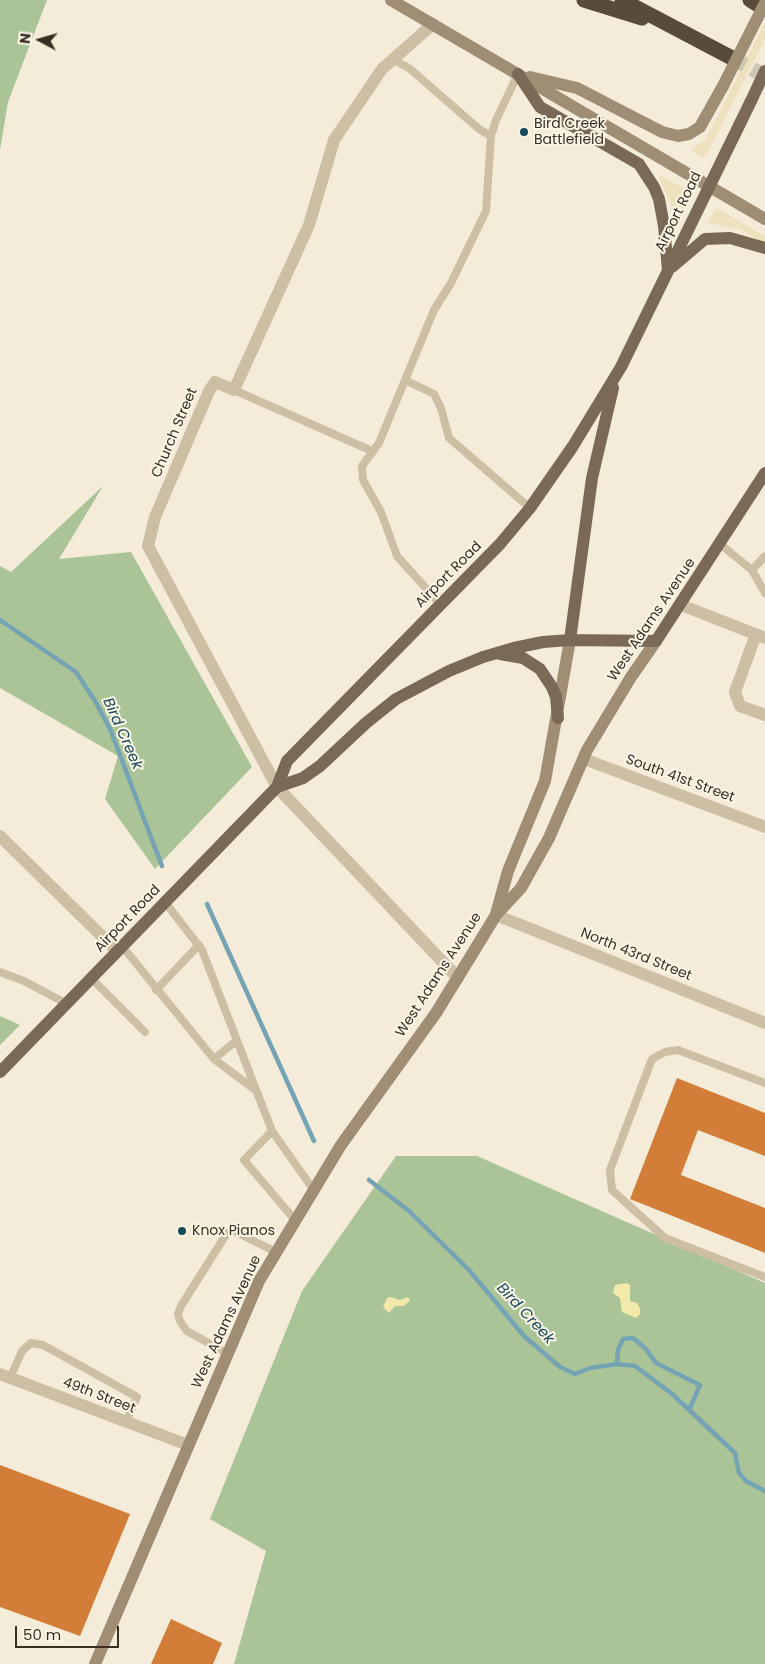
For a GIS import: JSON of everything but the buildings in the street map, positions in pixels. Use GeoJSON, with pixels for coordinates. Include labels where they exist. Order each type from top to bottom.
{"type":"FeatureCollection","features":[{"type":"Feature","properties":{"kind":"highway"},"geometry":{"type":"LineString","coordinates":[[584,0],[684,31]]}},
{"type":"Feature","properties":{"kind":"highway"},"geometry":{"type":"LineString","coordinates":[[622,0],[732,58]]}},
{"type":"Feature","properties":{"kind":"main road"},"geometry":{"type":"LineString","coordinates":[[391,0],[765,220]]}},
{"type":"Feature","properties":{"kind":"main road"},"geometry":{"type":"LineString","coordinates":[[518,74],[577,88],[662,132],[678,136],[689,134],[700,127],[723,86],[758,3]]}},
{"type":"Feature","properties":{"kind":"main road","name":"Airport Road"},"geometry":{"type":"LineString","coordinates":[[0,1072],[277,786],[287,761],[500,544],[530,508],[573,446],[621,367],[765,71]]}},
{"type":"Feature","properties":{"kind":"main road"},"geometry":{"type":"LineString","coordinates":[[518,74],[540,107],[639,164],[654,187],[659,199],[664,226],[668,270]]}},
{"type":"Feature","properties":{"kind":"main road"},"geometry":{"type":"LineString","coordinates":[[668,270],[705,239],[730,238],[765,248]]}},
{"type":"Feature","properties":{"kind":"main road","name":"Airport Road"},"geometry":{"type":"LineString","coordinates":[[570,640],[592,478],[601,432],[621,367]]}},
{"type":"Feature","properties":{"kind":"main road","name":"West Adams Avenue"},"geometry":{"type":"LineString","coordinates":[[96,1664],[259,1281],[313,1189],[458,978],[496,915],[521,888],[536,863],[584,759],[631,677],[681,605],[765,473]]}},
{"type":"Feature","properties":{"kind":"main road","name":"Airport Road"},"geometry":{"type":"LineString","coordinates":[[277,786],[303,778],[320,766],[366,723],[396,699],[449,671],[495,654],[543,642],[570,640],[656,641]]}},
{"type":"Feature","properties":{"kind":"main road","name":"West Adams Avenue"},"geometry":{"type":"LineString","coordinates":[[496,915],[508,871],[545,781],[558,718],[570,640]]}},
{"type":"Feature","properties":{"kind":"main road"},"geometry":{"type":"LineString","coordinates":[[495,654],[523,658],[540,670],[552,687],[556,697],[558,718]]}},
{"type":"Feature","properties":{"kind":"street"},"geometry":{"type":"LineString","coordinates":[[234,390],[309,225],[334,140],[382,69],[433,24]]}},
{"type":"Feature","properties":{"kind":"street","name":"Church Street"},"geometry":{"type":"LineString","coordinates":[[234,390],[215,382],[209,391],[155,517],[148,546],[277,786]]}},
{"type":"Feature","properties":{"kind":"street"},"geometry":{"type":"LineString","coordinates":[[681,605],[760,636],[735,692],[740,706],[765,715]]}},
{"type":"Feature","properties":{"kind":"street","name":"South 41st Street"},"geometry":{"type":"LineString","coordinates":[[584,759],[765,827]]}},
{"type":"Feature","properties":{"kind":"street"},"geometry":{"type":"LineString","coordinates":[[277,786],[458,978]]}},
{"type":"Feature","properties":{"kind":"street"},"geometry":{"type":"LineString","coordinates":[[0,836],[120,949]]}},
{"type":"Feature","properties":{"kind":"street","name":"North 43rd Street"},"geometry":{"type":"LineString","coordinates":[[496,915],[765,1023]]}},
{"type":"Feature","properties":{"kind":"street","name":"49th Street"},"geometry":{"type":"LineString","coordinates":[[5,1376],[188,1445]]}},
{"type":"Feature","properties":{"kind":"lane"},"geometry":{"type":"LineString","coordinates":[[392,60],[408,68],[491,136]]}},
{"type":"Feature","properties":{"kind":"lane"},"geometry":{"type":"LineString","coordinates":[[441,605],[397,556],[381,512],[364,480],[362,466],[379,442],[434,310],[451,283],[486,211],[491,136],[496,120],[518,74]]}},
{"type":"Feature","properties":{"kind":"lane"},"geometry":{"type":"LineString","coordinates":[[405,380],[434,394],[441,408],[449,438],[530,508]]}},
{"type":"Feature","properties":{"kind":"lane"},"geometry":{"type":"LineString","coordinates":[[234,390],[372,452]]}},
{"type":"Feature","properties":{"kind":"lane"},"geometry":{"type":"LineString","coordinates":[[720,544],[752,570],[765,593]]}},
{"type":"Feature","properties":{"kind":"lane"},"geometry":{"type":"LineString","coordinates":[[752,570],[765,556]]}},
{"type":"Feature","properties":{"kind":"lane"},"geometry":{"type":"LineString","coordinates":[[165,902],[199,945],[272,1131],[313,1189]]}},
{"type":"Feature","properties":{"kind":"lane"},"geometry":{"type":"LineString","coordinates":[[156,990],[199,945]]}},
{"type":"Feature","properties":{"kind":"lane"},"geometry":{"type":"LineString","coordinates":[[120,949],[214,1059],[254,1089]]}},
{"type":"Feature","properties":{"kind":"lane"},"geometry":{"type":"LineString","coordinates":[[0,972],[24,981],[67,1004]]}},
{"type":"Feature","properties":{"kind":"lane"},"geometry":{"type":"LineString","coordinates":[[91,978],[145,1032]]}},
{"type":"Feature","properties":{"kind":"lane"},"geometry":{"type":"LineString","coordinates":[[214,1059],[236,1041]]}},
{"type":"Feature","properties":{"kind":"lane"},"geometry":{"type":"LineString","coordinates":[[765,1084],[678,1050],[666,1052],[652,1059],[610,1170],[612,1190],[665,1238],[765,1277]]}},
{"type":"Feature","properties":{"kind":"lane"},"geometry":{"type":"LineString","coordinates":[[272,1131],[244,1160],[295,1220]]}},
{"type":"Feature","properties":{"kind":"lane"},"geometry":{"type":"LineString","coordinates":[[228,1354],[187,1331],[180,1321],[178,1314],[181,1306],[227,1233],[234,1231],[276,1252]]}},
{"type":"Feature","properties":{"kind":"lane"},"geometry":{"type":"LineString","coordinates":[[5,1376],[22,1351],[31,1343],[43,1345],[137,1397],[126,1422]]}},
{"type":"Feature","properties":{"kind":"green space"},"geometry":{"type":"Polygon","coordinates":[[[0,0],[47,0],[8,102],[0,150],[0,0]]]}},
{"type":"Feature","properties":{"kind":"green space"},"geometry":{"type":"Polygon","coordinates":[[[103,486],[59,559],[131,552],[252,767],[155,869],[105,799],[118,756],[0,688],[0,566],[11,572],[103,486]]]}},
{"type":"Feature","properties":{"kind":"green space"},"geometry":{"type":"Polygon","coordinates":[[[0,1016],[20,1025],[0,1045],[0,1016]]]}},
{"type":"Feature","properties":{"kind":"green space"},"geometry":{"type":"Polygon","coordinates":[[[396,1156],[477,1156],[765,1283],[765,1664],[234,1664],[266,1551],[210,1519],[302,1291],[396,1156]]]}},
{"type":"Feature","properties":{"kind":"sand"},"geometry":{"type":"Polygon","coordinates":[[[627,1283],[630,1285],[630,1301],[637,1303],[640,1308],[640,1314],[636,1318],[622,1312],[620,1298],[613,1293],[615,1285],[627,1283]]]}},
{"type":"Feature","properties":{"kind":"sand"},"geometry":{"type":"Polygon","coordinates":[[[391,1297],[400,1300],[408,1297],[410,1300],[404,1306],[395,1306],[389,1313],[383,1307],[387,1298],[391,1297]]]}},
{"type":"Feature","properties":{"kind":"shaded area"},"geometry":{"type":"Polygon","coordinates":[[[765,22],[765,39],[707,154],[703,157],[691,151],[692,148],[706,139],[765,22]]]}},
{"type":"Feature","properties":{"kind":"shaded area"},"geometry":{"type":"Polygon","coordinates":[[[660,175],[690,192],[691,196],[678,224],[674,224],[671,206],[659,178],[660,175]]]}},
{"type":"Feature","properties":{"kind":"shaded area"},"geometry":{"type":"Polygon","coordinates":[[[716,208],[765,236],[765,244],[740,229],[707,223],[716,208]]]}},
{"type":"Feature","properties":{"kind":"waterway","name":"Bird Creek"},"geometry":{"type":"LineString","coordinates":[[0,620],[76,672],[110,729],[162,866]]}},
{"type":"Feature","properties":{"kind":"waterway","name":"Bird Creek"},"geometry":{"type":"LineString","coordinates":[[207,904],[314,1141]]}},
{"type":"Feature","properties":{"kind":"waterway","name":"Bird Creek"},"geometry":{"type":"LineString","coordinates":[[369,1180],[409,1211],[469,1270],[524,1336],[560,1367],[575,1374],[590,1368],[617,1364],[635,1366],[671,1393],[735,1453],[739,1473],[746,1481],[765,1491]]}},
{"type":"Feature","properties":{"kind":"waterway"},"geometry":{"type":"LineString","coordinates":[[617,1364],[618,1350],[623,1339],[633,1338],[645,1348],[656,1363],[700,1385],[689,1410]]}},
{"type":"Feature","properties":{"kind":"tunnel"},"geometry":{"type":"LineString","coordinates":[[732,58],[765,76]]}},
{"type":"Feature","properties":{"kind":"place","name":"Bird Creek Battlefield"},"geometry":{"type":"Point","coordinates":[524,132]}},
{"type":"Feature","properties":{"kind":"place","name":"Knox Pianos"},"geometry":{"type":"Point","coordinates":[182,1231]}}]}
